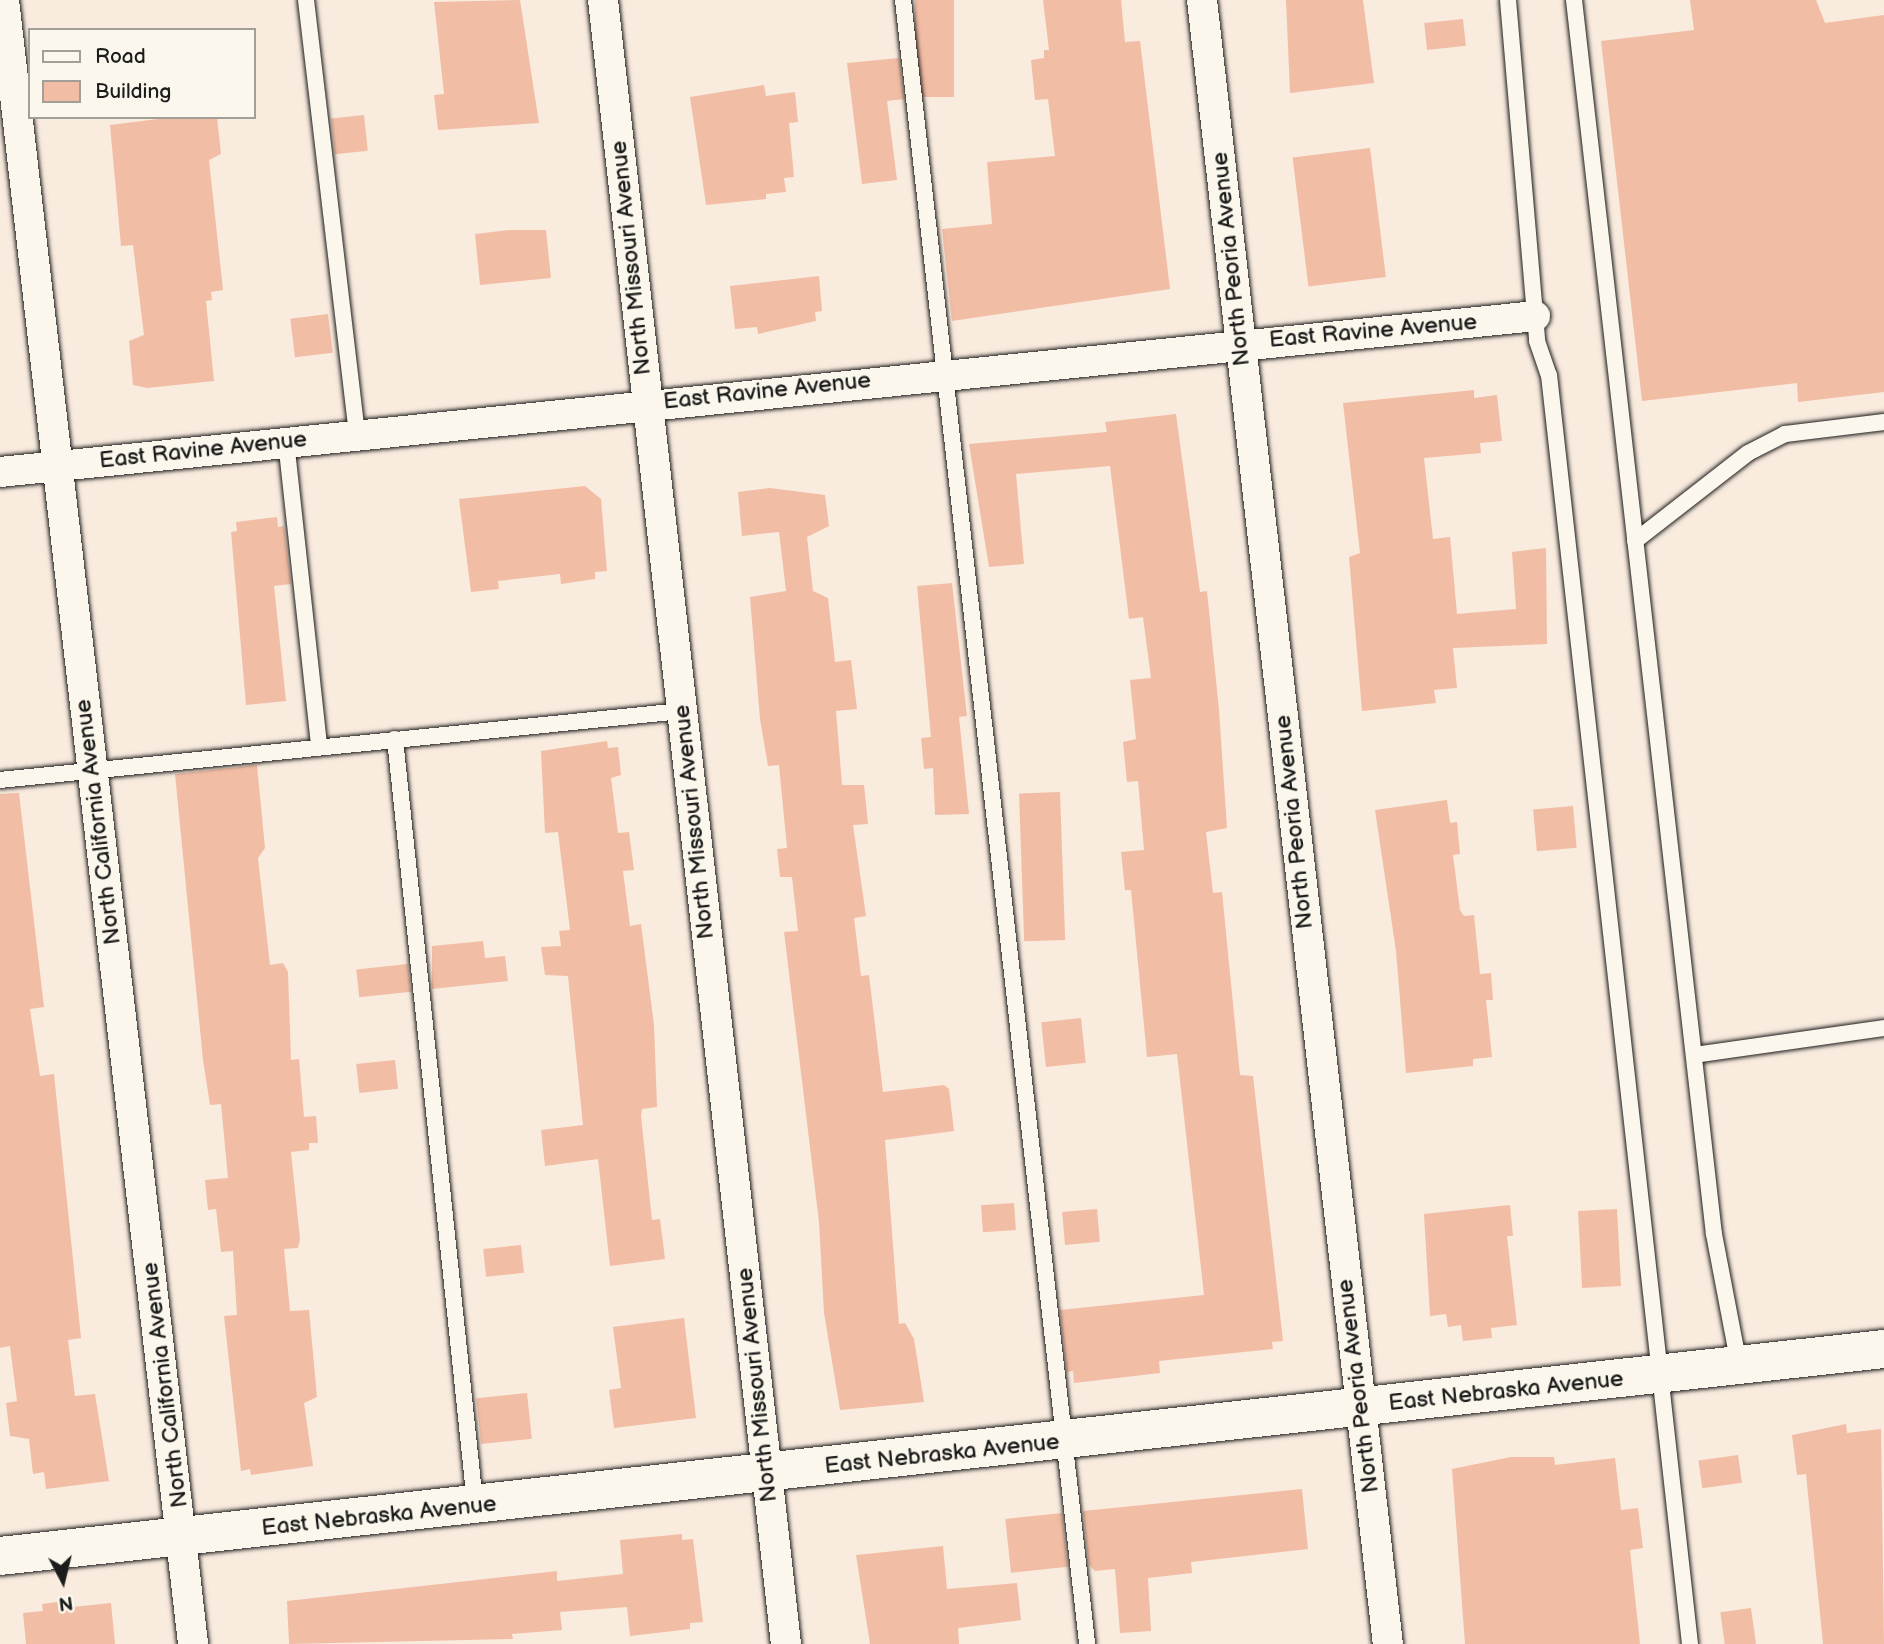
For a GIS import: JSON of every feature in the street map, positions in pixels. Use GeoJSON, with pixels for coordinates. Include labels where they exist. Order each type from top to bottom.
{"type":"FeatureCollection","features":[{"type":"Feature","properties":{"kind":"street","name":"North California Avenue"},"geometry":{"type":"LineString","coordinates":[[4,0],[56,466],[183,1537],[193,1644]]}},
{"type":"Feature","properties":{"kind":"street","name":"North Missouri Avenue"},"geometry":{"type":"LineString","coordinates":[[603,0],[786,1644]]}},
{"type":"Feature","properties":{"kind":"street","name":"North Peoria Avenue"},"geometry":{"type":"LineString","coordinates":[[1202,0],[1388,1644]]}},
{"type":"Feature","properties":{"kind":"street","name":"East Ravine Avenue"},"geometry":{"type":"LineString","coordinates":[[0,472],[648,402],[1535,316]]}},
{"type":"Feature","properties":{"kind":"street","name":"East Nebraska Avenue"},"geometry":{"type":"LineString","coordinates":[[0,1556],[475,1506],[1884,1349]]}},
{"type":"Feature","properties":{"kind":"lane"},"geometry":{"type":"LineString","coordinates":[[306,0],[357,433]]}},
{"type":"Feature","properties":{"kind":"lane"},"geometry":{"type":"LineString","coordinates":[[903,0],[1087,1644]]}},
{"type":"Feature","properties":{"kind":"lane"},"geometry":{"type":"LineString","coordinates":[[1508,0],[1535,316],[1549,375],[1690,1644]]}},
{"type":"Feature","properties":{"kind":"lane"},"geometry":{"type":"LineString","coordinates":[[1574,0],[1714,1234],[1739,1365]]}},
{"type":"Feature","properties":{"kind":"lane"},"geometry":{"type":"LineString","coordinates":[[1635,541],[1748,453],[1785,435],[1884,422]]}},
{"type":"Feature","properties":{"kind":"lane"},"geometry":{"type":"LineString","coordinates":[[286,442],[319,747]]}},
{"type":"Feature","properties":{"kind":"lane"},"geometry":{"type":"LineString","coordinates":[[0,780],[682,711]]}},
{"type":"Feature","properties":{"kind":"lane"},"geometry":{"type":"LineString","coordinates":[[395,739],[475,1506]]}},
{"type":"Feature","properties":{"kind":"lane"},"geometry":{"type":"LineString","coordinates":[[1693,1055],[1884,1027]]}},
{"type":"Feature","properties":{"kind":"building"},"geometry":{"type":"Polygon","coordinates":[[[520,0],[539,123],[438,130],[434,95],[444,94],[434,2],[520,0]]]}},
{"type":"Feature","properties":{"kind":"building"},"geometry":{"type":"Polygon","coordinates":[[[915,0],[954,0],[954,97],[915,97],[915,0]]]}},
{"type":"Feature","properties":{"kind":"building"},"geometry":{"type":"Polygon","coordinates":[[[1043,0],[1121,0],[1125,42],[1140,41],[1170,289],[952,321],[942,229],[992,224],[987,162],[1055,156],[1048,99],[1035,100],[1031,60],[1044,58],[1044,50],[1049,50],[1043,0]]]}},
{"type":"Feature","properties":{"kind":"building"},"geometry":{"type":"Polygon","coordinates":[[[1286,0],[1363,0],[1374,83],[1290,93],[1286,0]]]}},
{"type":"Feature","properties":{"kind":"building"},"geometry":{"type":"Polygon","coordinates":[[[1690,0],[1816,0],[1825,23],[1884,15],[1884,392],[1798,402],[1797,383],[1642,401],[1601,41],[1694,30],[1690,0]]]}},
{"type":"Feature","properties":{"kind":"building"},"geometry":{"type":"Polygon","coordinates":[[[1463,19],[1466,46],[1427,50],[1424,23],[1463,19]]]}},
{"type":"Feature","properties":{"kind":"building"},"geometry":{"type":"Polygon","coordinates":[[[899,58],[904,99],[887,101],[897,180],[862,184],[847,63],[899,58]]]}},
{"type":"Feature","properties":{"kind":"building"},"geometry":{"type":"Polygon","coordinates":[[[764,85],[766,96],[795,92],[798,122],[789,123],[794,177],[784,178],[786,192],[766,194],[766,199],[706,205],[690,97],[764,85]]]}},
{"type":"Feature","properties":{"kind":"building"},"geometry":{"type":"Polygon","coordinates":[[[364,115],[368,151],[335,154],[331,118],[364,115]]]}},
{"type":"Feature","properties":{"kind":"building"},"geometry":{"type":"Polygon","coordinates":[[[158,119],[217,119],[221,154],[209,160],[223,290],[211,292],[212,300],[206,301],[214,381],[147,388],[133,385],[129,341],[144,335],[133,245],[121,246],[110,125],[158,119]]]}},
{"type":"Feature","properties":{"kind":"building"},"geometry":{"type":"Polygon","coordinates":[[[1370,148],[1386,277],[1308,287],[1293,158],[1370,148]]]}},
{"type":"Feature","properties":{"kind":"building"},"geometry":{"type":"Polygon","coordinates":[[[546,230],[551,278],[480,285],[475,234],[546,230]]]}},
{"type":"Feature","properties":{"kind":"building"},"geometry":{"type":"Polygon","coordinates":[[[819,276],[822,311],[815,312],[816,321],[758,334],[757,327],[735,329],[730,286],[819,276]]]}},
{"type":"Feature","properties":{"kind":"building"},"geometry":{"type":"Polygon","coordinates":[[[328,314],[333,353],[295,357],[290,319],[328,314]]]}},
{"type":"Feature","properties":{"kind":"building"},"geometry":{"type":"Polygon","coordinates":[[[1474,390],[1474,398],[1497,395],[1502,441],[1480,443],[1481,453],[1424,458],[1433,539],[1450,537],[1457,614],[1516,609],[1512,552],[1546,548],[1547,644],[1453,648],[1457,688],[1434,690],[1436,703],[1362,711],[1349,557],[1360,553],[1343,403],[1474,390]]]}},
{"type":"Feature","properties":{"kind":"building"},"geometry":{"type":"Polygon","coordinates":[[[1176,414],[1200,592],[1207,591],[1219,710],[1227,828],[1206,832],[1213,893],[1222,892],[1240,1075],[1253,1076],[1283,1341],[1272,1342],[1273,1349],[1159,1361],[1160,1373],[1074,1383],[1073,1371],[1067,1372],[1060,1310],[1204,1295],[1177,1054],[1147,1057],[1131,890],[1125,890],[1121,852],[1144,850],[1138,781],[1127,782],[1123,742],[1136,739],[1130,680],[1151,678],[1143,617],[1129,619],[1110,466],[1016,474],[1024,564],[989,567],[969,444],[1107,432],[1105,422],[1176,414]]]}},
{"type":"Feature","properties":{"kind":"building"},"geometry":{"type":"Polygon","coordinates":[[[585,486],[601,499],[607,571],[595,572],[595,579],[561,584],[560,574],[498,581],[499,589],[471,592],[459,499],[585,486]]]}},
{"type":"Feature","properties":{"kind":"building"},"geometry":{"type":"Polygon","coordinates":[[[770,488],[825,495],[829,526],[807,537],[813,591],[828,598],[835,662],[851,660],[857,709],[836,711],[842,785],[864,785],[868,824],[853,825],[866,916],[854,918],[861,976],[869,975],[883,1092],[944,1085],[949,1089],[954,1131],[885,1140],[899,1324],[905,1323],[914,1339],[924,1402],[840,1410],[824,1313],[819,1222],[784,932],[798,931],[792,877],[780,877],[777,849],[787,848],[779,765],[768,766],[760,719],[750,597],[786,591],[779,532],[742,536],[738,492],[770,488]]]}},
{"type":"Feature","properties":{"kind":"building"},"geometry":{"type":"Polygon","coordinates":[[[277,517],[278,527],[284,526],[291,584],[274,586],[286,701],[246,705],[231,532],[237,531],[236,522],[277,517]]]}},
{"type":"Feature","properties":{"kind":"building"},"geometry":{"type":"Polygon","coordinates":[[[952,583],[967,716],[959,717],[969,814],[935,815],[933,768],[924,769],[921,738],[931,737],[917,586],[952,583]]]}},
{"type":"Feature","properties":{"kind":"building"},"geometry":{"type":"Polygon","coordinates":[[[607,741],[608,748],[618,747],[621,775],[611,778],[618,833],[629,832],[634,870],[623,871],[630,926],[641,924],[654,1025],[657,1107],[642,1109],[641,1116],[652,1220],[660,1219],[665,1259],[610,1266],[598,1159],[545,1166],[541,1130],[583,1125],[568,976],[545,975],[541,947],[561,946],[559,931],[570,930],[558,832],[545,833],[541,751],[607,741]]]}},
{"type":"Feature","properties":{"kind":"building"},"geometry":{"type":"Polygon","coordinates":[[[257,765],[265,848],[258,858],[270,965],[283,963],[288,972],[291,1060],[299,1059],[304,1117],[316,1116],[318,1143],[309,1143],[309,1150],[291,1152],[300,1239],[298,1248],[284,1249],[290,1311],[309,1310],[317,1397],[304,1403],[313,1466],[251,1475],[250,1469],[241,1471],[224,1316],[237,1315],[233,1251],[221,1252],[216,1209],[208,1210],[205,1180],[228,1178],[221,1104],[210,1105],[203,1060],[175,774],[257,765]]]}},
{"type":"Feature","properties":{"kind":"building"},"geometry":{"type":"Polygon","coordinates":[[[1060,792],[1065,940],[1024,941],[1019,793],[1060,792]]]}},
{"type":"Feature","properties":{"kind":"building"},"geometry":{"type":"Polygon","coordinates":[[[19,793],[44,1007],[30,1009],[40,1076],[54,1074],[81,1338],[68,1340],[75,1396],[95,1394],[109,1481],[46,1489],[44,1472],[33,1474],[29,1439],[10,1436],[6,1403],[17,1401],[10,1346],[0,1348],[0,794],[19,793]]]}},
{"type":"Feature","properties":{"kind":"building"},"geometry":{"type":"Polygon","coordinates":[[[1447,800],[1450,823],[1457,822],[1460,854],[1453,855],[1460,910],[1464,916],[1474,915],[1480,974],[1491,973],[1493,1000],[1486,1000],[1492,1057],[1473,1059],[1473,1066],[1406,1073],[1396,951],[1375,810],[1447,800]]]}},
{"type":"Feature","properties":{"kind":"building"},"geometry":{"type":"Polygon","coordinates":[[[1573,806],[1577,848],[1537,851],[1533,809],[1573,806]]]}},
{"type":"Feature","properties":{"kind":"building"},"geometry":{"type":"Polygon","coordinates":[[[483,941],[485,958],[505,956],[508,981],[432,989],[432,946],[483,941]]]}},
{"type":"Feature","properties":{"kind":"building"},"geometry":{"type":"Polygon","coordinates":[[[408,964],[411,992],[359,997],[356,969],[408,964]]]}},
{"type":"Feature","properties":{"kind":"building"},"geometry":{"type":"Polygon","coordinates":[[[1081,1018],[1086,1063],[1046,1067],[1041,1022],[1081,1018]]]}},
{"type":"Feature","properties":{"kind":"building"},"geometry":{"type":"Polygon","coordinates":[[[395,1060],[398,1089],[359,1093],[356,1064],[395,1060]]]}},
{"type":"Feature","properties":{"kind":"building"},"geometry":{"type":"Polygon","coordinates":[[[1014,1203],[1016,1230],[983,1232],[981,1205],[1014,1203]]]}},
{"type":"Feature","properties":{"kind":"building"},"geometry":{"type":"Polygon","coordinates":[[[1510,1205],[1513,1236],[1507,1236],[1517,1325],[1491,1328],[1492,1338],[1463,1341],[1461,1325],[1448,1327],[1446,1314],[1430,1316],[1424,1214],[1510,1205]]]}},
{"type":"Feature","properties":{"kind":"building"},"geometry":{"type":"Polygon","coordinates":[[[1097,1209],[1100,1242],[1065,1245],[1062,1212],[1097,1209]]]}},
{"type":"Feature","properties":{"kind":"building"},"geometry":{"type":"Polygon","coordinates":[[[1617,1209],[1621,1286],[1582,1288],[1578,1211],[1617,1209]]]}},
{"type":"Feature","properties":{"kind":"building"},"geometry":{"type":"Polygon","coordinates":[[[521,1245],[524,1273],[486,1277],[483,1249],[521,1245]]]}},
{"type":"Feature","properties":{"kind":"building"},"geometry":{"type":"Polygon","coordinates":[[[684,1318],[696,1418],[614,1428],[609,1390],[621,1388],[613,1327],[684,1318]]]}},
{"type":"Feature","properties":{"kind":"building"},"geometry":{"type":"Polygon","coordinates":[[[527,1393],[532,1439],[481,1444],[476,1398],[527,1393]]]}},
{"type":"Feature","properties":{"kind":"building"},"geometry":{"type":"Polygon","coordinates":[[[1846,1424],[1847,1433],[1881,1429],[1884,1644],[1823,1644],[1806,1474],[1797,1475],[1792,1435],[1846,1424]]]}},
{"type":"Feature","properties":{"kind":"building"},"geometry":{"type":"Polygon","coordinates":[[[1738,1455],[1742,1483],[1702,1488],[1698,1461],[1738,1455]]]}},
{"type":"Feature","properties":{"kind":"building"},"geometry":{"type":"Polygon","coordinates":[[[1511,1457],[1554,1457],[1555,1465],[1615,1458],[1621,1510],[1638,1508],[1643,1548],[1630,1550],[1640,1644],[1465,1644],[1452,1469],[1511,1457]]]}},
{"type":"Feature","properties":{"kind":"building"},"geometry":{"type":"Polygon","coordinates":[[[1302,1489],[1308,1549],[1191,1562],[1192,1573],[1148,1578],[1151,1631],[1120,1633],[1115,1569],[1095,1571],[1089,1565],[1083,1511],[1302,1489]]]}},
{"type":"Feature","properties":{"kind":"building"},"geometry":{"type":"Polygon","coordinates":[[[1062,1513],[1068,1567],[1011,1573],[1005,1519],[1062,1513]]]}},
{"type":"Feature","properties":{"kind":"building"},"geometry":{"type":"Polygon","coordinates":[[[682,1534],[682,1540],[693,1539],[703,1622],[690,1623],[690,1629],[630,1636],[627,1607],[560,1612],[562,1630],[512,1634],[513,1639],[289,1644],[287,1601],[557,1571],[557,1581],[623,1574],[620,1540],[682,1534]]]}},
{"type":"Feature","properties":{"kind":"building"},"geometry":{"type":"Polygon","coordinates":[[[943,1546],[947,1589],[1017,1583],[1021,1620],[958,1628],[959,1644],[870,1644],[856,1555],[943,1546]]]}},
{"type":"Feature","properties":{"kind":"building"},"geometry":{"type":"Polygon","coordinates":[[[72,1600],[73,1607],[111,1603],[115,1644],[26,1644],[23,1613],[43,1611],[42,1604],[72,1600]]]}},
{"type":"Feature","properties":{"kind":"building"},"geometry":{"type":"Polygon","coordinates":[[[1751,1608],[1756,1644],[1725,1644],[1720,1612],[1751,1608]]]}}]}
